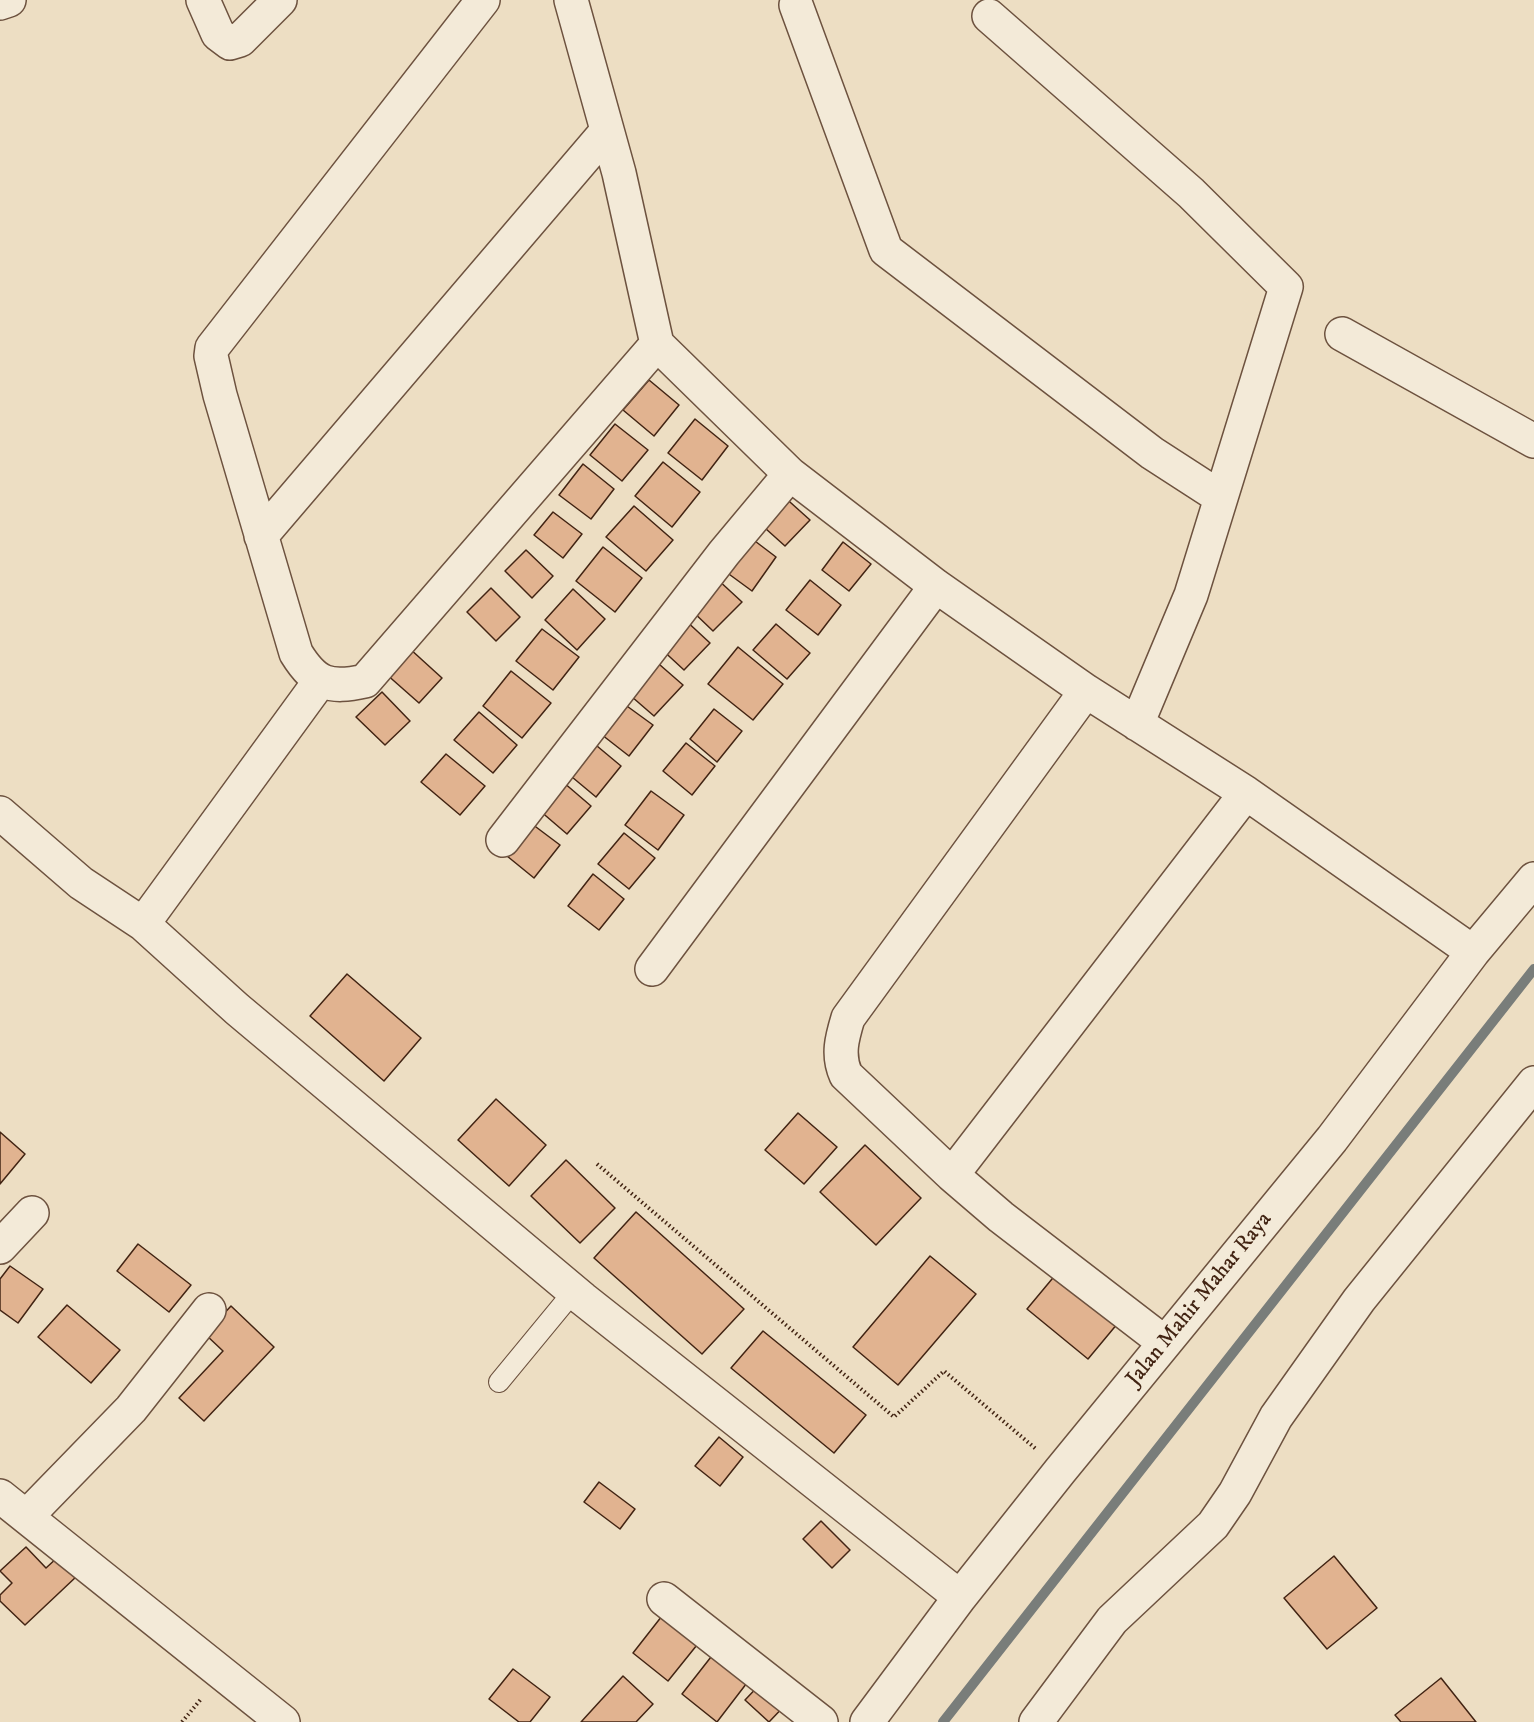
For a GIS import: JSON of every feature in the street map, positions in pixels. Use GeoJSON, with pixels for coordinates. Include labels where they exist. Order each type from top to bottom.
{"type":"FeatureCollection","features":[{"type":"Feature","properties":{"kind":"street"},"geometry":{"type":"LineString","coordinates":[[0,3],[9,0]]}},
{"type":"Feature","properties":{"kind":"street"},"geometry":{"type":"LineString","coordinates":[[203,0],[218,34],[230,43],[240,40],[280,0]]}},
{"type":"Feature","properties":{"kind":"street"},"geometry":{"type":"LineString","coordinates":[[483,0],[212,348],[211,356],[220,395],[261,536],[296,653],[307,671],[320,681],[332,685],[365,681],[657,344]]}},
{"type":"Feature","properties":{"kind":"street"},"geometry":{"type":"LineString","coordinates":[[571,0],[607,131],[657,344],[790,474],[936,586],[1086,691],[1246,793],[1473,952]]}},
{"type":"Feature","properties":{"kind":"street"},"geometry":{"type":"LineString","coordinates":[[796,5],[886,250],[1152,453],[1220,497]]}},
{"type":"Feature","properties":{"kind":"street"},"geometry":{"type":"LineString","coordinates":[[989,16],[1191,193],[1286,287],[1191,595],[1137,724]]}},
{"type":"Feature","properties":{"kind":"street"},"geometry":{"type":"LineString","coordinates":[[261,536],[607,131]]}},
{"type":"Feature","properties":{"kind":"street"},"geometry":{"type":"LineString","coordinates":[[1342,334],[1534,441]]}},
{"type":"Feature","properties":{"kind":"street"},"geometry":{"type":"LineString","coordinates":[[503,840],[724,553],[790,474]]}},
{"type":"Feature","properties":{"kind":"street"},"geometry":{"type":"LineString","coordinates":[[652,969],[936,586]]}},
{"type":"Feature","properties":{"kind":"street"},"geometry":{"type":"LineString","coordinates":[[143,924],[320,681]]}},
{"type":"Feature","properties":{"kind":"street"},"geometry":{"type":"LineString","coordinates":[[1086,691],[848,1018],[840,1063],[846,1075],[952,1175],[1001,1217],[1165,1343]]}},
{"type":"Feature","properties":{"kind":"street"},"geometry":{"type":"LineString","coordinates":[[952,1175],[1246,793]]}},
{"type":"Feature","properties":{"kind":"street"},"geometry":{"type":"LineString","coordinates":[[0,813],[81,883],[143,924],[237,1009],[574,1292],[960,1597]]}},
{"type":"Feature","properties":{"kind":"street","name":"Jalan Mahir Mahar Raya"},"geometry":{"type":"LineString","coordinates":[[867,1722],[960,1597],[1060,1471],[1332,1139],[1473,952],[1534,879]]}},
{"type":"Feature","properties":{"kind":"street"},"geometry":{"type":"LineString","coordinates":[[1036,1722],[1112,1620],[1213,1525],[1235,1493],[1276,1417],[1359,1300],[1534,1083]]}},
{"type":"Feature","properties":{"kind":"street"},"geometry":{"type":"LineString","coordinates":[[0,1247],[32,1213]]}},
{"type":"Feature","properties":{"kind":"street"},"geometry":{"type":"LineString","coordinates":[[27,1516],[131,1409],[209,1310]]}},
{"type":"Feature","properties":{"kind":"street"},"geometry":{"type":"LineString","coordinates":[[0,1496],[283,1722]]}},
{"type":"Feature","properties":{"kind":"street"},"geometry":{"type":"LineString","coordinates":[[664,1599],[821,1722]]}},
{"type":"Feature","properties":{"kind":"lane"},"geometry":{"type":"LineString","coordinates":[[499,1382],[574,1292]]}},
{"type":"Feature","properties":{"kind":"path"},"geometry":{"type":"LineString","coordinates":[[597,1164],[894,1417],[944,1371],[1060,1471]]}},
{"type":"Feature","properties":{"kind":"building"},"geometry":{"type":"Polygon","coordinates":[[[649,380],[679,405],[654,436],[623,410],[649,380]]]}},
{"type":"Feature","properties":{"kind":"building"},"geometry":{"type":"Polygon","coordinates":[[[695,419],[728,446],[702,480],[668,453],[695,419]]]}},
{"type":"Feature","properties":{"kind":"building"},"geometry":{"type":"Polygon","coordinates":[[[615,424],[648,450],[622,481],[590,455],[615,424]]]}},
{"type":"Feature","properties":{"kind":"building"},"geometry":{"type":"Polygon","coordinates":[[[663,462],[700,492],[672,527],[635,496],[663,462]]]}},
{"type":"Feature","properties":{"kind":"building"},"geometry":{"type":"Polygon","coordinates":[[[583,464],[614,489],[591,519],[559,495],[583,464]]]}},
{"type":"Feature","properties":{"kind":"building"},"geometry":{"type":"Polygon","coordinates":[[[781,494],[810,520],[785,546],[756,520],[781,494]]]}},
{"type":"Feature","properties":{"kind":"building"},"geometry":{"type":"Polygon","coordinates":[[[634,506],[673,540],[646,571],[606,537],[634,506]]]}},
{"type":"Feature","properties":{"kind":"building"},"geometry":{"type":"Polygon","coordinates":[[[553,512],[582,534],[563,558],[534,535],[553,512]]]}},
{"type":"Feature","properties":{"kind":"building"},"geometry":{"type":"Polygon","coordinates":[[[747,535],[776,557],[752,591],[722,569],[747,535]]]}},
{"type":"Feature","properties":{"kind":"building"},"geometry":{"type":"Polygon","coordinates":[[[843,542],[871,564],[849,591],[822,570],[843,542]]]}},
{"type":"Feature","properties":{"kind":"building"},"geometry":{"type":"Polygon","coordinates":[[[603,547],[642,578],[615,612],[576,581],[603,547]]]}},
{"type":"Feature","properties":{"kind":"building"},"geometry":{"type":"Polygon","coordinates":[[[526,550],[553,576],[532,598],[505,571],[526,550]]]}},
{"type":"Feature","properties":{"kind":"building"},"geometry":{"type":"Polygon","coordinates":[[[716,578],[742,602],[713,631],[688,607],[716,578]]]}},
{"type":"Feature","properties":{"kind":"building"},"geometry":{"type":"Polygon","coordinates":[[[810,580],[841,605],[818,635],[786,610],[810,580]]]}},
{"type":"Feature","properties":{"kind":"building"},"geometry":{"type":"Polygon","coordinates":[[[491,588],[520,617],[496,641],[467,612],[491,588]]]}},
{"type":"Feature","properties":{"kind":"building"},"geometry":{"type":"Polygon","coordinates":[[[573,589],[605,619],[577,650],[545,620],[573,589]]]}},
{"type":"Feature","properties":{"kind":"building"},"geometry":{"type":"Polygon","coordinates":[[[683,618],[710,643],[684,670],[657,645],[683,618]]]}},
{"type":"Feature","properties":{"kind":"building"},"geometry":{"type":"Polygon","coordinates":[[[776,624],[810,653],[787,679],[753,650],[776,624]]]}},
{"type":"Feature","properties":{"kind":"building"},"geometry":{"type":"Polygon","coordinates":[[[542,629],[579,657],[553,690],[516,661],[542,629]]]}},
{"type":"Feature","properties":{"kind":"building"},"geometry":{"type":"Polygon","coordinates":[[[738,647],[783,684],[753,720],[708,684],[738,647]]]}},
{"type":"Feature","properties":{"kind":"building"},"geometry":{"type":"Polygon","coordinates":[[[409,648],[442,678],[419,703],[385,673],[409,648]]]}},
{"type":"Feature","properties":{"kind":"building"},"geometry":{"type":"Polygon","coordinates":[[[652,658],[683,685],[654,716],[624,690],[652,658]]]}},
{"type":"Feature","properties":{"kind":"building"},"geometry":{"type":"Polygon","coordinates":[[[511,671],[551,703],[522,738],[483,706],[511,671]]]}},
{"type":"Feature","properties":{"kind":"building"},"geometry":{"type":"Polygon","coordinates":[[[382,692],[410,721],[385,745],[356,717],[382,692]]]}},
{"type":"Feature","properties":{"kind":"building"},"geometry":{"type":"Polygon","coordinates":[[[620,701],[653,725],[629,756],[597,731],[620,701]]]}},
{"type":"Feature","properties":{"kind":"building"},"geometry":{"type":"Polygon","coordinates":[[[714,709],[742,731],[717,762],[690,739],[714,709]]]}},
{"type":"Feature","properties":{"kind":"building"},"geometry":{"type":"Polygon","coordinates":[[[479,712],[517,745],[493,773],[454,740],[479,712]]]}},
{"type":"Feature","properties":{"kind":"building"},"geometry":{"type":"Polygon","coordinates":[[[591,741],[621,766],[596,797],[566,772],[591,741]]]}},
{"type":"Feature","properties":{"kind":"building"},"geometry":{"type":"Polygon","coordinates":[[[686,743],[715,766],[692,795],[663,771],[686,743]]]}},
{"type":"Feature","properties":{"kind":"building"},"geometry":{"type":"Polygon","coordinates":[[[446,754],[485,786],[460,815],[421,782],[446,754]]]}},
{"type":"Feature","properties":{"kind":"building"},"geometry":{"type":"Polygon","coordinates":[[[563,782],[591,806],[567,834],[539,810],[563,782]]]}},
{"type":"Feature","properties":{"kind":"building"},"geometry":{"type":"Polygon","coordinates":[[[651,791],[684,815],[658,850],[625,825],[651,791]]]}},
{"type":"Feature","properties":{"kind":"building"},"geometry":{"type":"Polygon","coordinates":[[[532,824],[560,845],[534,878],[507,856],[532,824]]]}},
{"type":"Feature","properties":{"kind":"building"},"geometry":{"type":"Polygon","coordinates":[[[624,833],[655,858],[629,889],[598,864],[624,833]]]}},
{"type":"Feature","properties":{"kind":"building"},"geometry":{"type":"Polygon","coordinates":[[[593,874],[624,899],[599,930],[568,906],[593,874]]]}},
{"type":"Feature","properties":{"kind":"building"},"geometry":{"type":"Polygon","coordinates":[[[347,974],[421,1038],[384,1081],[310,1016],[347,974]]]}},
{"type":"Feature","properties":{"kind":"building"},"geometry":{"type":"Polygon","coordinates":[[[496,1099],[546,1145],[509,1186],[458,1140],[496,1099]]]}},
{"type":"Feature","properties":{"kind":"building"},"geometry":{"type":"Polygon","coordinates":[[[798,1113],[837,1147],[804,1184],[765,1150],[798,1113]]]}},
{"type":"Feature","properties":{"kind":"building"},"geometry":{"type":"Polygon","coordinates":[[[0,1132],[25,1154],[0,1184],[0,1132]]]}},
{"type":"Feature","properties":{"kind":"building"},"geometry":{"type":"Polygon","coordinates":[[[865,1145],[921,1198],[876,1245],[820,1192],[865,1145]]]}},
{"type":"Feature","properties":{"kind":"building"},"geometry":{"type":"Polygon","coordinates":[[[566,1160],[615,1208],[580,1243],[531,1196],[566,1160]]]}},
{"type":"Feature","properties":{"kind":"building"},"geometry":{"type":"Polygon","coordinates":[[[636,1212],[744,1309],[702,1354],[594,1258],[636,1212]]]}},
{"type":"Feature","properties":{"kind":"building"},"geometry":{"type":"Polygon","coordinates":[[[138,1244],[191,1285],[169,1312],[117,1271],[138,1244]]]}},
{"type":"Feature","properties":{"kind":"building"},"geometry":{"type":"Polygon","coordinates":[[[930,1256],[976,1294],[898,1385],[853,1347],[930,1256]]]}},
{"type":"Feature","properties":{"kind":"building"},"geometry":{"type":"Polygon","coordinates":[[[10,1266],[43,1289],[18,1323],[0,1310],[0,1279],[10,1266]]]}},
{"type":"Feature","properties":{"kind":"building"},"geometry":{"type":"Polygon","coordinates":[[[1057,1273],[1118,1323],[1088,1359],[1027,1309],[1057,1273]]]}},
{"type":"Feature","properties":{"kind":"building"},"geometry":{"type":"Polygon","coordinates":[[[67,1305],[120,1350],[91,1383],[38,1337],[67,1305]]]}},
{"type":"Feature","properties":{"kind":"building"},"geometry":{"type":"Polygon","coordinates":[[[231,1306],[274,1347],[204,1421],[179,1398],[223,1351],[205,1334],[231,1306]]]}},
{"type":"Feature","properties":{"kind":"building"},"geometry":{"type":"Polygon","coordinates":[[[763,1331],[866,1415],[834,1453],[731,1368],[763,1331]]]}},
{"type":"Feature","properties":{"kind":"building"},"geometry":{"type":"Polygon","coordinates":[[[719,1437],[743,1457],[720,1486],[695,1466],[719,1437]]]}},
{"type":"Feature","properties":{"kind":"building"},"geometry":{"type":"Polygon","coordinates":[[[599,1482],[635,1509],[620,1529],[584,1502],[599,1482]]]}},
{"type":"Feature","properties":{"kind":"building"},"geometry":{"type":"Polygon","coordinates":[[[821,1521],[850,1550],[832,1568],[803,1539],[821,1521]]]}},
{"type":"Feature","properties":{"kind":"building"},"geometry":{"type":"Polygon","coordinates":[[[26,1547],[46,1568],[59,1556],[77,1576],[25,1625],[0,1601],[0,1595],[12,1583],[0,1571],[26,1547]]]}},
{"type":"Feature","properties":{"kind":"building"},"geometry":{"type":"Polygon","coordinates":[[[1334,1556],[1377,1608],[1327,1649],[1284,1598],[1334,1556]]]}},
{"type":"Feature","properties":{"kind":"building"},"geometry":{"type":"Polygon","coordinates":[[[669,1607],[705,1635],[668,1681],[633,1653],[669,1607]]]}},
{"type":"Feature","properties":{"kind":"building"},"geometry":{"type":"Polygon","coordinates":[[[718,1648],[753,1675],[717,1722],[682,1694],[718,1648]]]}},
{"type":"Feature","properties":{"kind":"building"},"geometry":{"type":"Polygon","coordinates":[[[513,1669],[550,1697],[530,1722],[519,1722],[489,1699],[513,1669]]]}},
{"type":"Feature","properties":{"kind":"building"},"geometry":{"type":"Polygon","coordinates":[[[623,1676],[653,1704],[636,1722],[581,1722],[623,1676]]]}},
{"type":"Feature","properties":{"kind":"building"},"geometry":{"type":"Polygon","coordinates":[[[1441,1678],[1476,1722],[1401,1722],[1395,1715],[1441,1678]]]}},
{"type":"Feature","properties":{"kind":"building"},"geometry":{"type":"Polygon","coordinates":[[[765,1679],[789,1701],[769,1722],[745,1700],[765,1679]]]}},
{"type":"Feature","properties":{"kind":"waterway"},"geometry":{"type":"LineString","coordinates":[[943,1722],[1534,969]]}}]}
